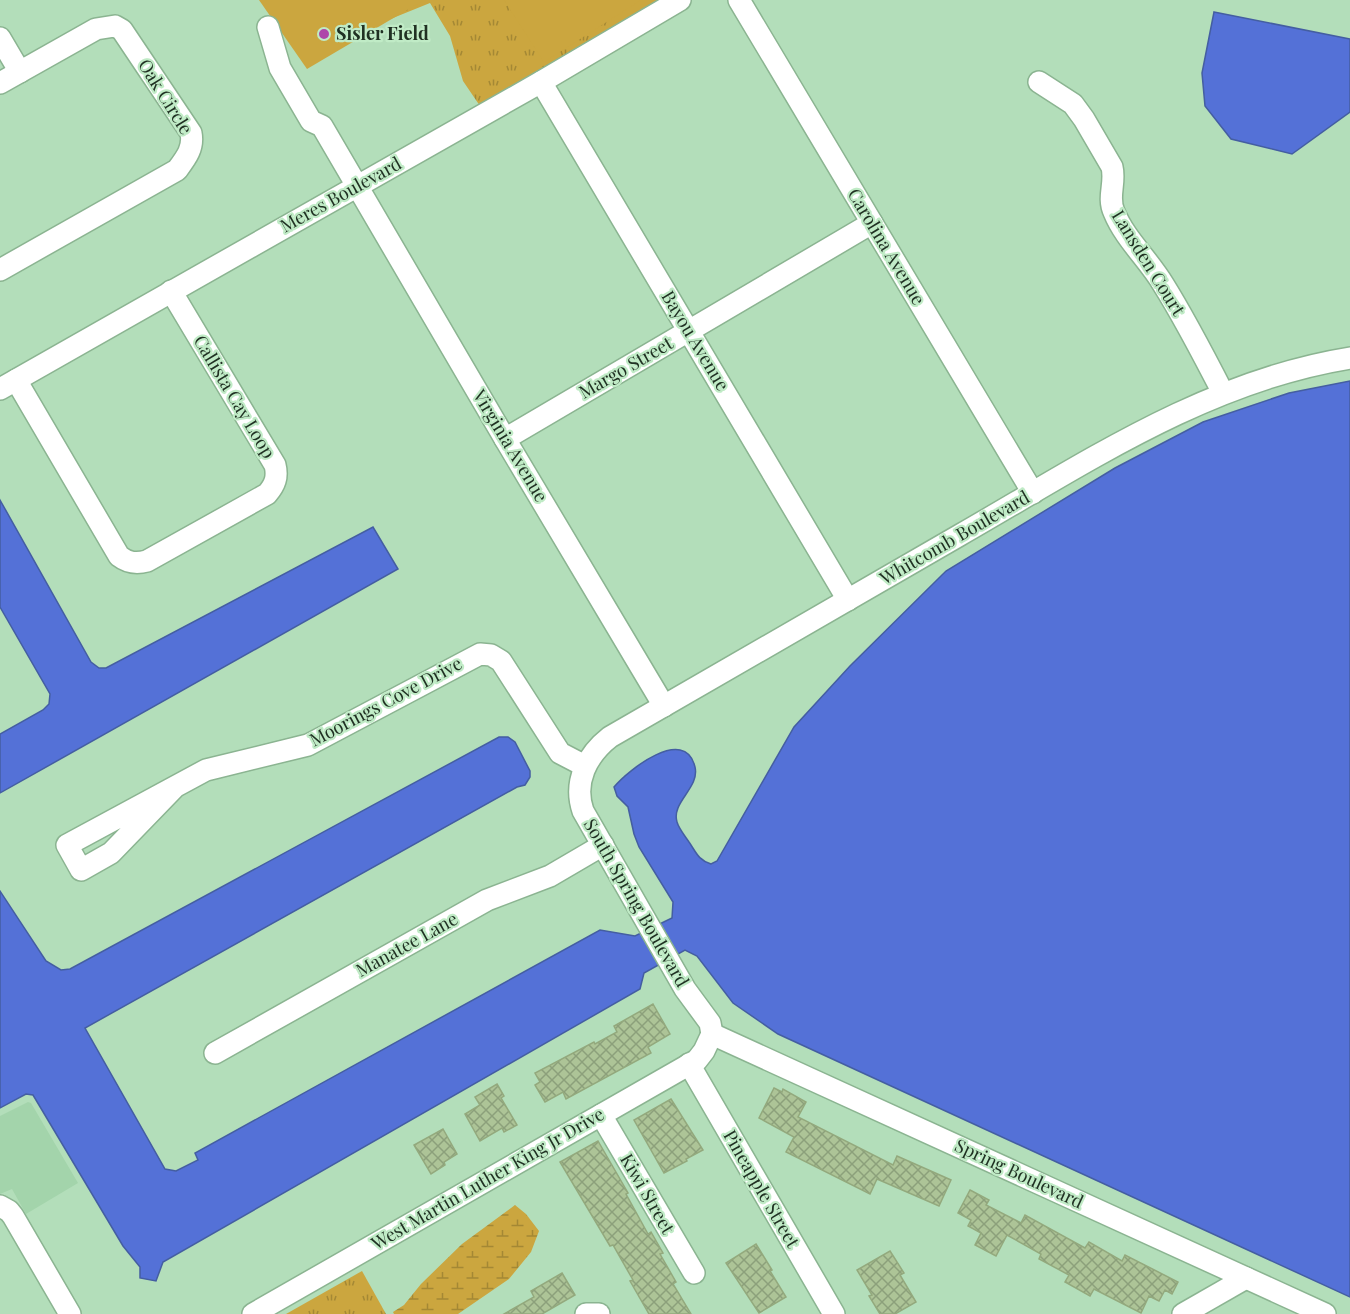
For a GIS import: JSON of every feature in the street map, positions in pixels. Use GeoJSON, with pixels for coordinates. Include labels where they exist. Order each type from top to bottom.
{"type":"FeatureCollection","features":[{"type":"Feature","properties":{"kind":"street","name":"Meres Boulevard"},"geometry":{"type":"LineString","coordinates":[[8,384],[541,82],[680,0]]}},
{"type":"Feature","properties":{"kind":"street","name":"Carolina Avenue"},"geometry":{"type":"LineString","coordinates":[[739,0],[1033,493]]}},
{"type":"Feature","properties":{"kind":"street","name":"Oak Circle"},"geometry":{"type":"LineString","coordinates":[[0,83],[96,29],[115,27],[122,30],[129,39],[191,133],[193,142],[177,170],[0,270]]}},
{"type":"Feature","properties":{"kind":"street","name":"Virginia Avenue"},"geometry":{"type":"LineString","coordinates":[[268,27],[280,68],[310,121],[322,126],[664,706]]}},
{"type":"Feature","properties":{"kind":"street"},"geometry":{"type":"LineString","coordinates":[[0,38],[20,72]]}},
{"type":"Feature","properties":{"kind":"street","name":"Bayou Avenue"},"geometry":{"type":"LineString","coordinates":[[541,82],[848,600]]}},
{"type":"Feature","properties":{"kind":"street","name":"Lansden Court"},"geometry":{"type":"LineString","coordinates":[[1039,82],[1073,104],[1084,119],[1112,167],[1114,176],[1110,198],[1113,212],[1135,247],[1163,283],[1223,393]]}},
{"type":"Feature","properties":{"kind":"street","name":"Margo Street"},"geometry":{"type":"LineString","coordinates":[[505,439],[872,223]]}},
{"type":"Feature","properties":{"kind":"street","name":"Callista Cay Loop"},"geometry":{"type":"LineString","coordinates":[[8,384],[119,556],[126,561],[139,563],[147,561],[267,494],[275,482],[277,474],[275,465],[171,291]]}},
{"type":"Feature","properties":{"kind":"street","name":"Whitcomb Boulevard"},"geometry":{"type":"LineString","coordinates":[[585,766],[604,742],[664,706],[1145,430],[1223,393],[1282,372],[1350,358]]}},
{"type":"Feature","properties":{"kind":"street","name":"Moorings Cove Drive"},"geometry":{"type":"LineString","coordinates":[[174,788],[111,853],[81,870],[67,845],[206,770],[308,745],[480,654],[491,655],[501,661],[560,753],[585,766]]}},
{"type":"Feature","properties":{"kind":"street","name":"South Spring Boulevard"},"geometry":{"type":"LineString","coordinates":[[585,766],[580,784],[581,805],[670,963],[710,1023],[712,1034]]}},
{"type":"Feature","properties":{"kind":"street","name":"Manatee Lane"},"geometry":{"type":"LineString","coordinates":[[216,1053],[487,900],[550,876],[603,845]]}},
{"type":"Feature","properties":{"kind":"street","name":"West Martin Luther King Jr Drive"},"geometry":{"type":"LineString","coordinates":[[253,1314],[689,1065],[701,1056],[712,1034]]}},
{"type":"Feature","properties":{"kind":"street","name":"Spring Boulevard"},"geometry":{"type":"LineString","coordinates":[[712,1034],[1325,1314]]}},
{"type":"Feature","properties":{"kind":"street","name":"Pineapple Street"},"geometry":{"type":"LineString","coordinates":[[689,1065],[834,1314]]}},
{"type":"Feature","properties":{"kind":"street","name":"Kiwi Street"},"geometry":{"type":"LineString","coordinates":[[601,1115],[694,1273]]}},
{"type":"Feature","properties":{"kind":"street"},"geometry":{"type":"LineString","coordinates":[[0,1206],[13,1216],[70,1314]]}},
{"type":"Feature","properties":{"kind":"street"},"geometry":{"type":"LineString","coordinates":[[1183,1314],[1246,1278]]}},
{"type":"Feature","properties":{"kind":"street"},"geometry":{"type":"LineString","coordinates":[[586,1314],[599,1314]]}},
{"type":"Feature","properties":{"kind":"shaded area"},"geometry":{"type":"Polygon","coordinates":[[[28,1102],[31,1103],[78,1183],[26,1214],[12,1189],[0,1194],[0,1116],[28,1102]]]}},
{"type":"Feature","properties":{"kind":"green space","name":"Sisler Field"},"geometry":{"type":"Polygon","coordinates":[[[259,0],[424,0],[307,69],[259,0]]]}},
{"type":"Feature","properties":{"kind":"green space"},"geometry":{"type":"Polygon","coordinates":[[[320,0],[663,0],[480,106],[463,81],[450,36],[430,3],[356,33],[320,0]]]}},
{"type":"Feature","properties":{"kind":"green space"},"geometry":{"type":"Polygon","coordinates":[[[504,0],[641,0],[544,62],[504,0]]]}},
{"type":"Feature","properties":{"kind":"green space"},"geometry":{"type":"Polygon","coordinates":[[[515,1205],[526,1214],[539,1231],[531,1252],[509,1279],[458,1314],[394,1314],[393,1312],[404,1305],[421,1284],[462,1244],[515,1205]]]}},
{"type":"Feature","properties":{"kind":"green space"},"geometry":{"type":"Polygon","coordinates":[[[362,1271],[386,1314],[286,1314],[362,1271]]]}},
{"type":"Feature","properties":{"kind":"water"},"geometry":{"type":"Polygon","coordinates":[[[1214,12],[1350,39],[1350,112],[1292,154],[1231,139],[1205,106],[1202,73],[1214,12]]]}},
{"type":"Feature","properties":{"kind":"water"},"geometry":{"type":"Polygon","coordinates":[[[1350,381],[1350,1297],[778,1034],[733,1003],[697,956],[685,950],[644,973],[640,989],[163,1262],[156,1281],[140,1278],[140,1267],[123,1246],[33,1095],[26,1094],[0,1108],[0,891],[46,961],[61,970],[70,969],[499,737],[508,737],[515,742],[530,771],[530,777],[525,785],[517,787],[85,1028],[165,1169],[176,1171],[198,1160],[195,1153],[600,930],[635,936],[672,918],[673,902],[639,847],[628,807],[617,796],[614,787],[643,762],[669,750],[680,750],[689,755],[695,767],[695,775],[678,808],[677,822],[700,858],[711,864],[717,861],[794,727],[850,666],[946,571],[1115,468],[1203,422],[1289,393],[1350,381]]]}},
{"type":"Feature","properties":{"kind":"water"},"geometry":{"type":"Polygon","coordinates":[[[0,500],[91,662],[99,668],[106,668],[373,527],[398,569],[0,793],[0,734],[43,710],[49,704],[50,694],[0,607],[0,500]]]}},
{"type":"Feature","properties":{"kind":"building"},"geometry":{"type":"Polygon","coordinates":[[[653,1004],[670,1034],[648,1047],[651,1053],[566,1099],[563,1092],[545,1102],[535,1085],[540,1082],[535,1073],[617,1032],[614,1026],[653,1004]]]}},
{"type":"Feature","properties":{"kind":"building"},"geometry":{"type":"Polygon","coordinates":[[[497,1084],[504,1096],[501,1098],[517,1125],[504,1132],[502,1128],[480,1141],[465,1114],[480,1105],[475,1097],[497,1084]]]}},
{"type":"Feature","properties":{"kind":"building"},"geometry":{"type":"Polygon","coordinates":[[[774,1088],[782,1092],[783,1089],[806,1102],[798,1117],[893,1165],[897,1156],[951,1180],[939,1206],[877,1179],[870,1194],[786,1152],[794,1137],[759,1118],[774,1088]]]}},
{"type":"Feature","properties":{"kind":"building"},"geometry":{"type":"Polygon","coordinates":[[[671,1099],[703,1150],[664,1173],[634,1120],[671,1099]]]}},
{"type":"Feature","properties":{"kind":"building"},"geometry":{"type":"Polygon","coordinates":[[[443,1129],[457,1154],[431,1174],[414,1145],[443,1129]]]}},
{"type":"Feature","properties":{"kind":"building"},"geometry":{"type":"Polygon","coordinates":[[[598,1141],[648,1234],[651,1232],[663,1253],[660,1254],[676,1282],[673,1284],[691,1314],[649,1314],[613,1245],[610,1246],[560,1162],[598,1141]]]}},
{"type":"Feature","properties":{"kind":"building"},"geometry":{"type":"Polygon","coordinates":[[[970,1190],[989,1200],[986,1205],[1021,1223],[1025,1215],[1085,1248],[1089,1242],[1122,1261],[1125,1255],[1178,1282],[1172,1294],[1165,1290],[1159,1301],[1149,1296],[1141,1313],[1094,1289],[1090,1296],[1065,1282],[1069,1275],[1039,1259],[1041,1254],[1007,1235],[996,1256],[975,1245],[981,1233],[968,1226],[971,1220],[958,1213],[970,1190]]]}},
{"type":"Feature","properties":{"kind":"building"},"geometry":{"type":"Polygon","coordinates":[[[756,1244],[786,1297],[759,1313],[726,1263],[756,1244]]]}},
{"type":"Feature","properties":{"kind":"building"},"geometry":{"type":"Polygon","coordinates":[[[890,1251],[904,1273],[900,1275],[916,1302],[895,1314],[880,1314],[857,1270],[890,1251]]]}},
{"type":"Feature","properties":{"kind":"building"},"geometry":{"type":"Polygon","coordinates":[[[562,1273],[575,1295],[542,1314],[504,1314],[534,1297],[531,1291],[562,1273]]]}},
{"type":"Feature","properties":{"kind":"place","name":"Sisler Field"},"geometry":{"type":"Point","coordinates":[324,34]}}]}
